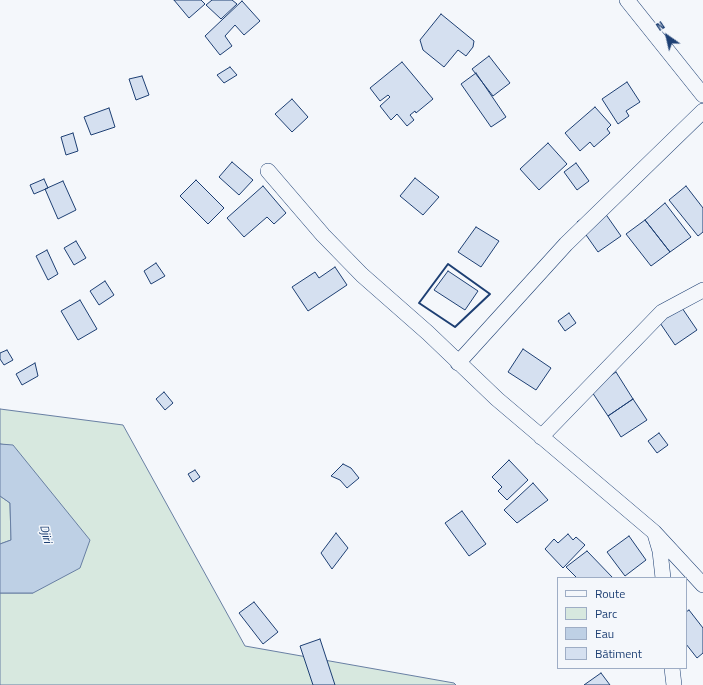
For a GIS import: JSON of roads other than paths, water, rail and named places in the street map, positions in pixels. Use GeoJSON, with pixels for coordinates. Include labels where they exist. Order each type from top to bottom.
{"type":"FeatureCollection","features":[{"type":"Feature","properties":{"kind":"street"},"geometry":{"type":"LineString","coordinates":[[627,0],[703,95]]}},
{"type":"Feature","properties":{"kind":"street"},"geometry":{"type":"LineString","coordinates":[[458,363],[566,244],[703,111]]}},
{"type":"Feature","properties":{"kind":"street"},"geometry":{"type":"LineString","coordinates":[[268,171],[323,235],[362,275],[428,333],[458,363],[541,437],[654,532],[703,584]]}},
{"type":"Feature","properties":{"kind":"street"},"geometry":{"type":"LineString","coordinates":[[541,437],[662,312],[703,290]]}},
{"type":"Feature","properties":{"kind":"street"},"geometry":{"type":"LineString","coordinates":[[654,532],[660,551],[663,577]]}},
{"type":"Feature","properties":{"kind":"street"},"geometry":{"type":"LineString","coordinates":[[672,669],[674,685]]}},
{"type":"Feature","properties":{"kind":"water","name":"Djiri"},"geometry":{"type":"Polygon","coordinates":[[[0,444],[13,445],[90,540],[80,568],[33,593],[0,593],[0,544],[11,540],[10,503],[0,496],[0,444]]]}}]}
